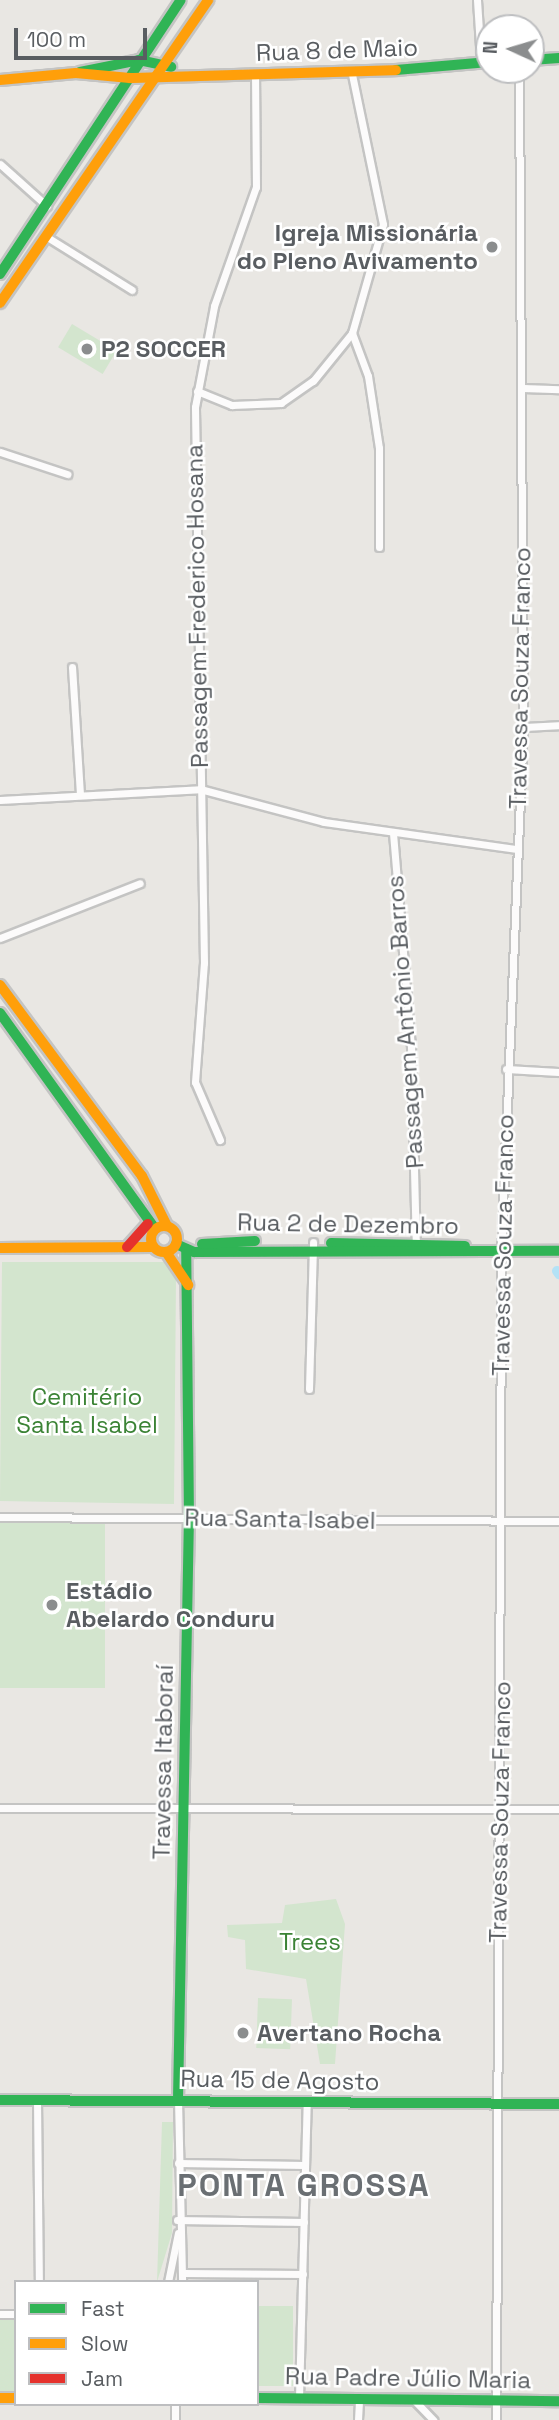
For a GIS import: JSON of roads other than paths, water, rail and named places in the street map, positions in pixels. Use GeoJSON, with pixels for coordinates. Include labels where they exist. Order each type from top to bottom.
{"type":"FeatureCollection","features":[{"type":"Feature","properties":{"kind":"main road"},"geometry":{"type":"LineString","coordinates":[[0,274],[48,207],[139,60],[181,0]]}},
{"type":"Feature","properties":{"kind":"main road"},"geometry":{"type":"LineString","coordinates":[[0,303],[208,0]]}},
{"type":"Feature","properties":{"kind":"main road","name":"Rua 8 de Maio"},"geometry":{"type":"LineString","coordinates":[[0,79],[76,73],[139,60],[187,72]]}},
{"type":"Feature","properties":{"kind":"main road","name":"Rua 8 de Maio"},"geometry":{"type":"LineString","coordinates":[[76,73],[130,78],[187,72],[255,75],[352,74],[475,63]]}},
{"type":"Feature","properties":{"kind":"main road"},"geometry":{"type":"LineString","coordinates":[[0,985],[142,1176],[167,1226],[181,1247],[166,1252]]}},
{"type":"Feature","properties":{"kind":"main road"},"geometry":{"type":"LineString","coordinates":[[0,1013],[145,1208],[155,1229],[153,1247]]}},
{"type":"Feature","properties":{"kind":"main road"},"geometry":{"type":"LineString","coordinates":[[127,1247],[146,1234],[145,1208]]}},
{"type":"Feature","properties":{"kind":"main road"},"geometry":{"type":"LineString","coordinates":[[155,1229],[167,1226]]}},
{"type":"Feature","properties":{"kind":"main road","name":"Rua 2 de Dezembro"},"geometry":{"type":"LineString","coordinates":[[181,1247],[313,1246],[559,1251]]}},
{"type":"Feature","properties":{"kind":"main road"},"geometry":{"type":"LineString","coordinates":[[0,1248],[153,1247],[166,1252],[188,1285]]}},
{"type":"Feature","properties":{"kind":"main road","name":"Travessa Itaboraí"},"geometry":{"type":"LineString","coordinates":[[178,2099],[189,1518],[188,1285],[181,1247]]}},
{"type":"Feature","properties":{"kind":"main road","name":"Rua 15 de Agosto"},"geometry":{"type":"LineString","coordinates":[[0,2100],[178,2099],[559,2104]]}},
{"type":"Feature","properties":{"kind":"main road","name":"Rua Padre Júlio Maria"},"geometry":{"type":"LineString","coordinates":[[259,2398],[559,2401]]}},
{"type":"Feature","properties":{"kind":"street"},"geometry":{"type":"LineString","coordinates":[[197,391],[232,405],[281,402],[313,381],[352,333],[383,224],[352,74]]}},
{"type":"Feature","properties":{"kind":"street","name":"Passagem Frederico Hosana"},"geometry":{"type":"LineString","coordinates":[[220,1140],[195,1082],[204,963],[197,391],[214,306],[256,187],[255,75]]}},
{"type":"Feature","properties":{"kind":"street","name":"Travessa Souza Franco"},"geometry":{"type":"LineString","coordinates":[[496,2420],[496,2104],[506,1069],[523,727],[519,84]]}},
{"type":"Feature","properties":{"kind":"street"},"geometry":{"type":"LineString","coordinates":[[0,164],[48,207]]}},
{"type":"Feature","properties":{"kind":"street"},"geometry":{"type":"LineString","coordinates":[[47,237],[132,290]]}},
{"type":"Feature","properties":{"kind":"street"},"geometry":{"type":"LineString","coordinates":[[352,333],[368,376],[379,448],[379,547]]}},
{"type":"Feature","properties":{"kind":"street"},"geometry":{"type":"LineString","coordinates":[[523,388],[559,389]]}},
{"type":"Feature","properties":{"kind":"street"},"geometry":{"type":"LineString","coordinates":[[0,452],[67,474]]}},
{"type":"Feature","properties":{"kind":"street"},"geometry":{"type":"LineString","coordinates":[[72,667],[80,794]]}},
{"type":"Feature","properties":{"kind":"street"},"geometry":{"type":"LineString","coordinates":[[523,727],[559,725]]}},
{"type":"Feature","properties":{"kind":"street"},"geometry":{"type":"LineString","coordinates":[[0,800],[200,789],[393,833],[517,849]]}},
{"type":"Feature","properties":{"kind":"street","name":"Passagem Antônio Barros"},"geometry":{"type":"LineString","coordinates":[[393,833],[411,1046],[416,1249]]}},
{"type":"Feature","properties":{"kind":"street"},"geometry":{"type":"LineString","coordinates":[[0,937],[139,883]]}},
{"type":"Feature","properties":{"kind":"street"},"geometry":{"type":"LineString","coordinates":[[506,1069],[559,1072]]}},
{"type":"Feature","properties":{"kind":"street"},"geometry":{"type":"LineString","coordinates":[[309,1389],[313,1246]]}},
{"type":"Feature","properties":{"kind":"street","name":"Rua Santa Isabel"},"geometry":{"type":"LineString","coordinates":[[0,1517],[559,1521]]}},
{"type":"Feature","properties":{"kind":"street"},"geometry":{"type":"LineString","coordinates":[[0,1808],[559,1809]]}},
{"type":"Feature","properties":{"kind":"street","name":"Travessa Itaboraí"},"geometry":{"type":"LineString","coordinates":[[178,2099],[177,2220],[182,2280]]}},
{"type":"Feature","properties":{"kind":"street"},"geometry":{"type":"LineString","coordinates":[[37,2100],[39,2280]]}},
{"type":"Feature","properties":{"kind":"street"},"geometry":{"type":"LineString","coordinates":[[299,2398],[307,2101]]}},
{"type":"Feature","properties":{"kind":"street"},"geometry":{"type":"LineString","coordinates":[[178,2163],[305,2165]]}},
{"type":"Feature","properties":{"kind":"street"},"geometry":{"type":"LineString","coordinates":[[177,2220],[304,2222]]}},
{"type":"Feature","properties":{"kind":"street","name":"Travessa Itaboraí"},"geometry":{"type":"LineString","coordinates":[[167,2280],[178,2233]]}},
{"type":"Feature","properties":{"kind":"street"},"geometry":{"type":"LineString","coordinates":[[183,2273],[303,2274]]}},
{"type":"Feature","properties":{"kind":"street"},"geometry":{"type":"LineString","coordinates":[[358,2420],[359,2398]]}},
{"type":"Feature","properties":{"kind":"street"},"geometry":{"type":"LineString","coordinates":[[414,2399],[433,2420]]}},
{"type":"Feature","properties":{"kind":"place","name":"Igreja Missionária do Pleno Avivamento"},"geometry":{"type":"Point","coordinates":[492,247]}},
{"type":"Feature","properties":{"kind":"place","name":"P2 SOCCER"},"geometry":{"type":"Point","coordinates":[87,349]}},
{"type":"Feature","properties":{"kind":"place","name":"Estádio Abelardo Conduru"},"geometry":{"type":"Point","coordinates":[52,1605]}},
{"type":"Feature","properties":{"kind":"place","name":"Avertano Rocha"},"geometry":{"type":"Point","coordinates":[243,2033]}},
{"type":"Feature","properties":{"kind":"district","name":"PONTA GROSSA"},"geometry":{"type":"Point","coordinates":[304,2185]}},
{"type":"Feature","properties":{"kind":"park label","name":"Cemitério Santa Isabel"},"geometry":{"type":"Point","coordinates":[87,1411]}},
{"type":"Feature","properties":{"kind":"park label","name":"Trees"},"geometry":{"type":"Point","coordinates":[310,1942]}}]}
